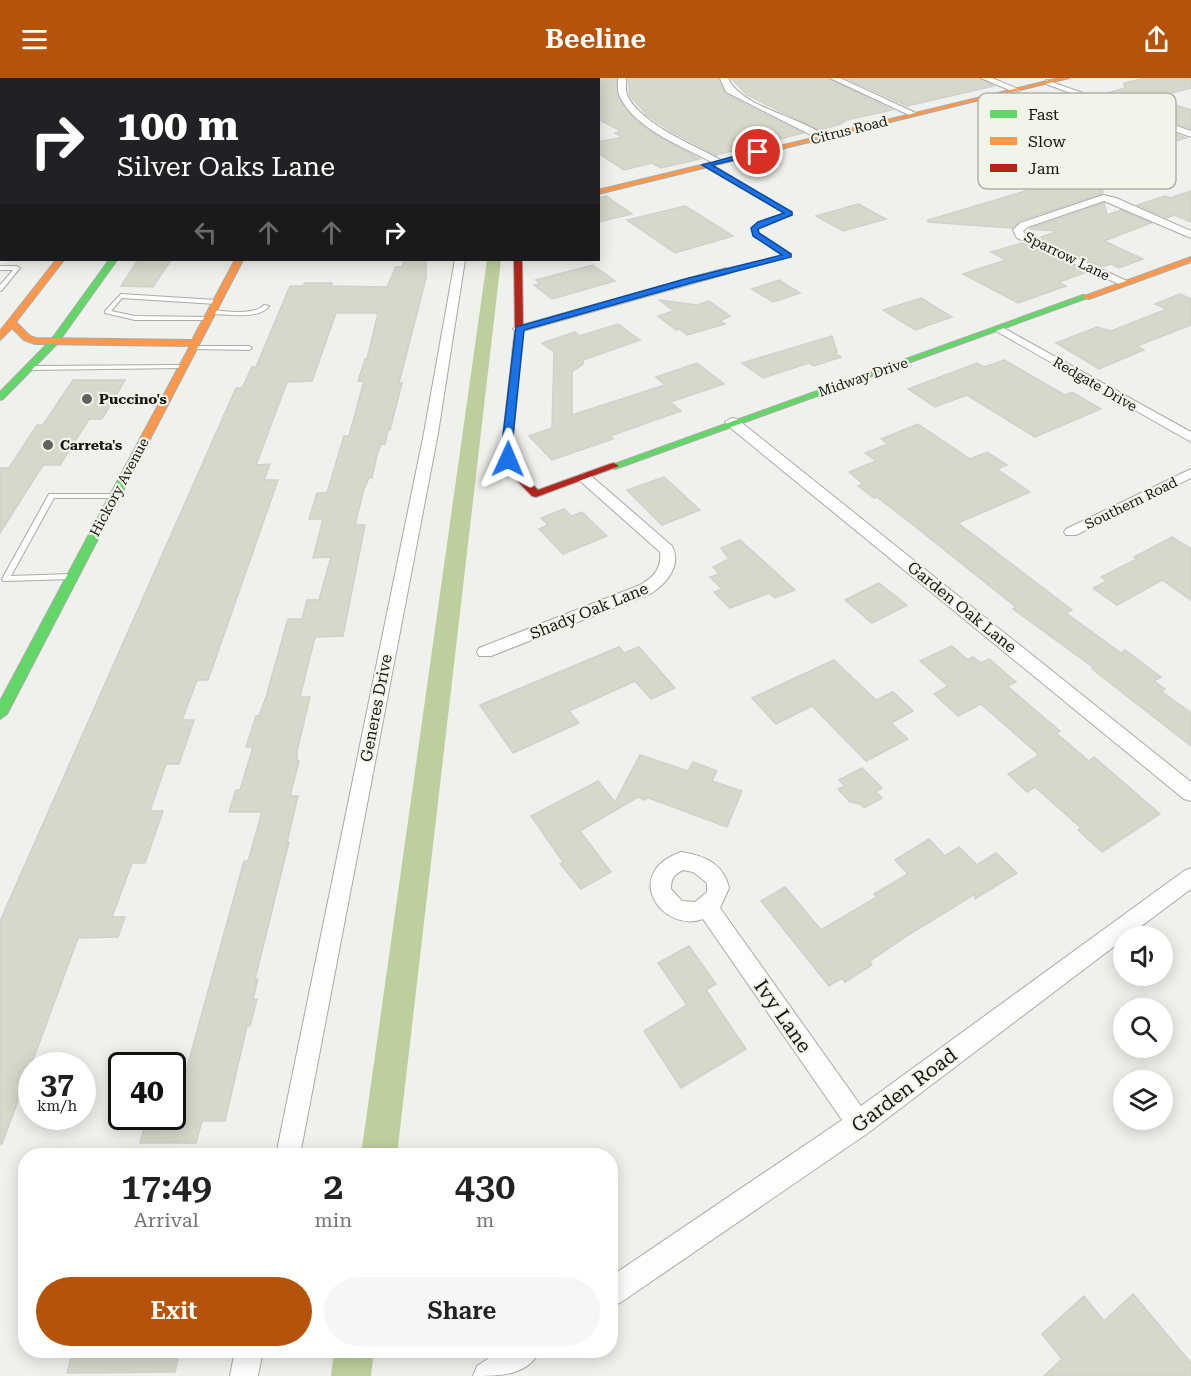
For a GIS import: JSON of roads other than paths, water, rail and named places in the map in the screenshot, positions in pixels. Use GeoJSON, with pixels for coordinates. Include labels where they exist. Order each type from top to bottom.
{"type":"FeatureCollection","features":[{"type":"Feature","properties":{"kind":"street"},"geometry":{"type":"LineString","coordinates":[[622,78],[622,95],[632,108],[656,127],[712,163]]}},
{"type":"Feature","properties":{"kind":"street"},"geometry":{"type":"LineString","coordinates":[[723,78],[729,90],[744,99],[822,137]]}},
{"type":"Feature","properties":{"kind":"street"},"geometry":{"type":"LineString","coordinates":[[834,78],[914,114]]}},
{"type":"Feature","properties":{"kind":"street"},"geometry":{"type":"LineString","coordinates":[[985,78],[1017,90]]}},
{"type":"Feature","properties":{"kind":"street","name":"Citrus Road"},"geometry":{"type":"LineString","coordinates":[[1004,93],[1066,78]]}},
{"type":"Feature","properties":{"kind":"street"},"geometry":{"type":"LineString","coordinates":[[1049,82],[1079,93]]}},
{"type":"Feature","properties":{"kind":"street","name":"Citrus Road"},"geometry":{"type":"LineString","coordinates":[[600,191],[978,99]]}},
{"type":"Feature","properties":{"kind":"street"},"geometry":{"type":"LineString","coordinates":[[1176,129],[1191,134]]}},
{"type":"Feature","properties":{"kind":"street","name":"Sparrow Lane"},"geometry":{"type":"LineString","coordinates":[[1123,284],[1021,236],[1018,230],[1024,225],[1103,198],[1113,200],[1191,235]]}},
{"type":"Feature","properties":{"kind":"street","name":"Midway Drive"},"geometry":{"type":"LineString","coordinates":[[519,329],[508,436],[508,459],[515,472],[536,494],[1191,259]]}},
{"type":"Feature","properties":{"kind":"street"},"geometry":{"type":"LineString","coordinates":[[0,337],[59,261]]}},
{"type":"Feature","properties":{"kind":"street"},"geometry":{"type":"LineString","coordinates":[[1,396],[54,342],[112,261]]}},
{"type":"Feature","properties":{"kind":"street","name":"Hickory Avenue"},"geometry":{"type":"LineString","coordinates":[[0,714],[6,693],[72,576],[238,261]]}},
{"type":"Feature","properties":{"kind":"street","name":"Generes Drive"},"geometry":{"type":"LineString","coordinates":[[289,1148],[431,433],[460,261]]}},
{"type":"Feature","properties":{"kind":"street"},"geometry":{"type":"LineString","coordinates":[[518,261],[519,329],[726,271]]}},
{"type":"Feature","properties":{"kind":"street"},"geometry":{"type":"LineString","coordinates":[[12,323],[27,338],[54,342],[194,345]]}},
{"type":"Feature","properties":{"kind":"street","name":"Redgate Drive"},"geometry":{"type":"LineString","coordinates":[[1000,329],[1191,438]]}},
{"type":"Feature","properties":{"kind":"street"},"geometry":{"type":"LineString","coordinates":[[0,380],[4,387],[1,396]]}},
{"type":"Feature","properties":{"kind":"street","name":"Garden Oak Lane"},"geometry":{"type":"LineString","coordinates":[[732,422],[1191,793]]}},
{"type":"Feature","properties":{"kind":"street","name":"Southern Road"},"geometry":{"type":"LineString","coordinates":[[1071,532],[1191,473]]}},
{"type":"Feature","properties":{"kind":"street","name":"Shady Oak Lane"},"geometry":{"type":"LineString","coordinates":[[485,652],[646,589],[658,582],[664,574],[669,556],[667,550],[584,477]]}},
{"type":"Feature","properties":{"kind":"street","name":"Garden Road"},"geometry":{"type":"LineString","coordinates":[[618,1288],[858,1124],[1191,877]]}},
{"type":"Feature","properties":{"kind":"street","name":"Ivy Lane"},"geometry":{"type":"LineString","coordinates":[[707,907],[858,1124]]}},
{"type":"Feature","properties":{"kind":"street"},"geometry":{"type":"LineString","coordinates":[[244,1376],[247,1358]]}},
{"type":"Feature","properties":{"kind":"street"},"geometry":{"type":"LineString","coordinates":[[487,1376],[514,1358]]}},
{"type":"Feature","properties":{"kind":"lane"},"geometry":{"type":"LineString","coordinates":[[712,163],[790,214],[754,228],[756,234],[789,255],[726,271]]}},
{"type":"Feature","properties":{"kind":"lane"},"geometry":{"type":"LineString","coordinates":[[0,268],[17,268],[0,289]]}},
{"type":"Feature","properties":{"kind":"lane"},"geometry":{"type":"LineString","coordinates":[[212,311],[135,318],[106,312],[122,296],[212,311],[254,313],[266,306]]}},
{"type":"Feature","properties":{"kind":"lane"},"geometry":{"type":"LineString","coordinates":[[194,345],[249,348]]}},
{"type":"Feature","properties":{"kind":"lane"},"geometry":{"type":"LineString","coordinates":[[29,368],[182,367]]}},
{"type":"Feature","properties":{"kind":"lane"},"geometry":{"type":"LineString","coordinates":[[72,576],[6,579],[52,496],[115,496]]}},
{"type":"Feature","properties":{"kind":"waterway"},"geometry":{"type":"LineString","coordinates":[[380,1148],[494,261]]}},
{"type":"Feature","properties":{"kind":"waterway"},"geometry":{"type":"LineString","coordinates":[[351,1376],[353,1358]]}},
{"type":"Feature","properties":{"kind":"place","name":"Puccino's"},"geometry":{"type":"Point","coordinates":[87,399]}},
{"type":"Feature","properties":{"kind":"place","name":"Carreta's"},"geometry":{"type":"Point","coordinates":[48,445]}}]}
